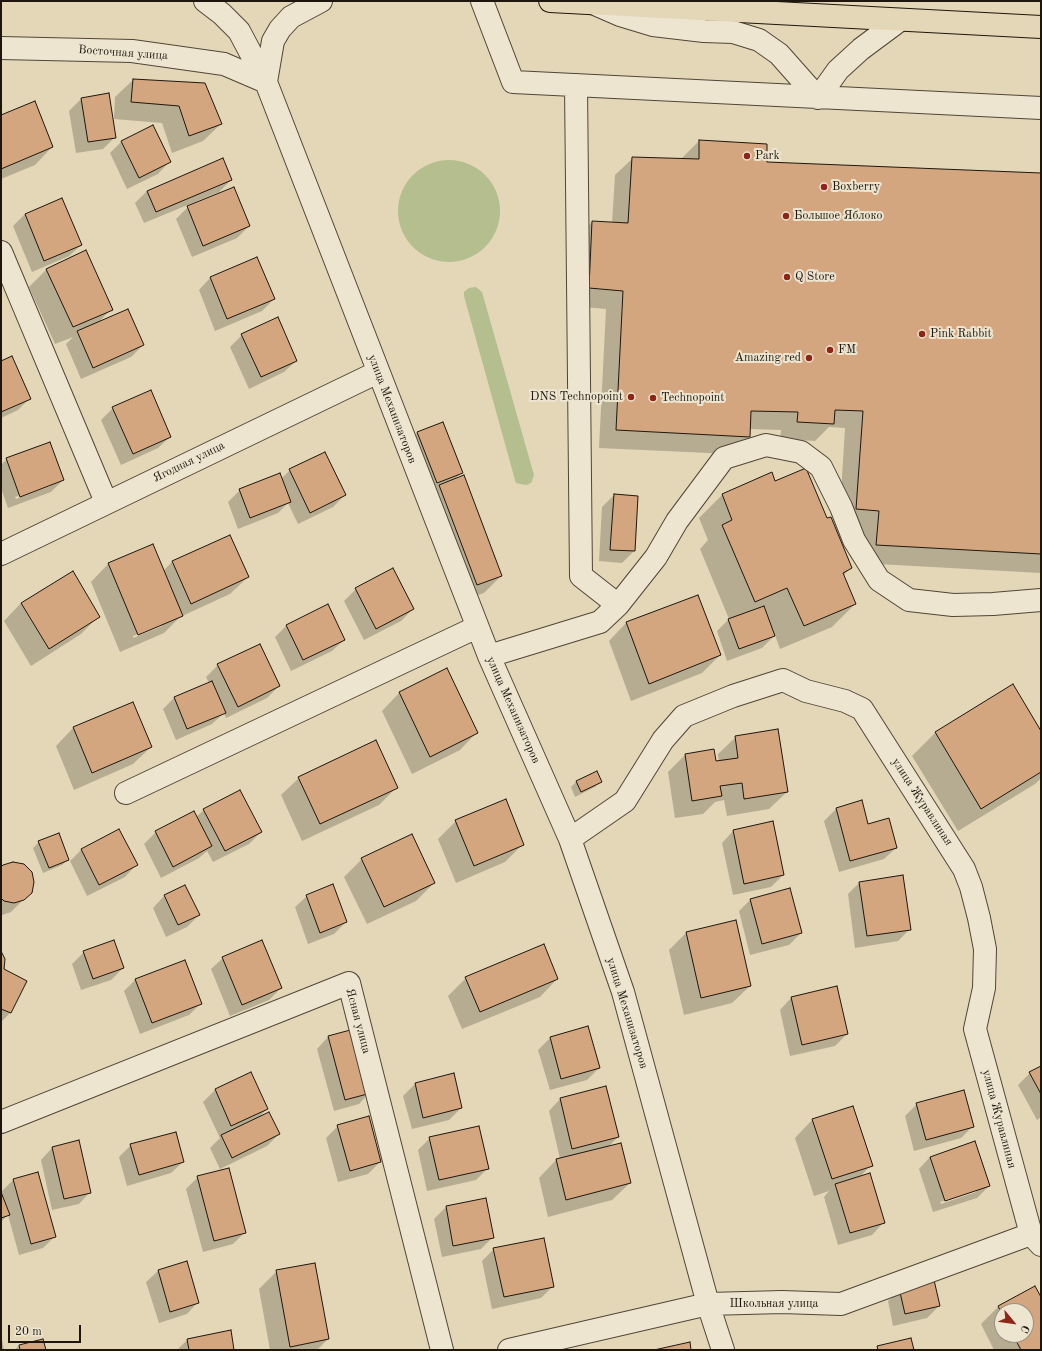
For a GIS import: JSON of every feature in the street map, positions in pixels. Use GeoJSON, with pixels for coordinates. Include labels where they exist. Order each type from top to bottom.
{"type":"FeatureCollection","features":[{"type":"Feature","properties":{"kind":"main road"},"geometry":{"type":"LineString","coordinates":[[550,1],[1041,27]]}},
{"type":"Feature","properties":{"kind":"street","name":"улица Механизаторов"},"geometry":{"type":"LineString","coordinates":[[205,1],[222,14],[239,31],[266,82],[477,627],[570,839],[623,992],[708,1304],[722,1350]]}},
{"type":"Feature","properties":{"kind":"street"},"geometry":{"type":"LineString","coordinates":[[266,82],[273,41],[280,28],[291,17],[321,1]]}},
{"type":"Feature","properties":{"kind":"street"},"geometry":{"type":"LineString","coordinates":[[482,1],[513,82],[1041,108]]}},
{"type":"Feature","properties":{"kind":"street"},"geometry":{"type":"LineString","coordinates":[[593,3],[620,15],[653,25],[704,31],[733,32],[759,40],[779,54],[818,98]]}},
{"type":"Feature","properties":{"kind":"street"},"geometry":{"type":"LineString","coordinates":[[818,98],[838,70],[861,49],[900,20]]}},
{"type":"Feature","properties":{"kind":"street","name":"Восточная улица"},"geometry":{"type":"LineString","coordinates":[[1,48],[132,51],[224,64],[266,82]]}},
{"type":"Feature","properties":{"kind":"street"},"geometry":{"type":"LineString","coordinates":[[576,85],[581,576],[618,605]]}},
{"type":"Feature","properties":{"kind":"street"},"geometry":{"type":"LineString","coordinates":[[1,252],[106,502]]}},
{"type":"Feature","properties":{"kind":"street","name":"Ягодная улица"},"geometry":{"type":"LineString","coordinates":[[1,554],[378,372]]}},
{"type":"Feature","properties":{"kind":"street"},"geometry":{"type":"LineString","coordinates":[[489,656],[600,622],[618,605],[656,557],[677,521],[724,458],[766,445],[801,452],[821,467],[841,507],[854,540],[879,580],[909,600],[953,605],[993,604],[1041,600]]}},
{"type":"Feature","properties":{"kind":"street"},"geometry":{"type":"LineString","coordinates":[[126,793],[477,627]]}},
{"type":"Feature","properties":{"kind":"street","name":"улица Журавлиная"},"geometry":{"type":"LineString","coordinates":[[570,839],[625,801],[663,740],[684,716],[733,696],[783,680],[806,691],[845,701],[862,709],[964,868],[971,887],[985,949],[984,988],[975,1029],[1036,1240]]}},
{"type":"Feature","properties":{"kind":"street","name":"Ясная улица"},"geometry":{"type":"LineString","coordinates":[[1,1122],[349,983],[442,1350]]}},
{"type":"Feature","properties":{"kind":"street","name":"Школьная улица"},"geometry":{"type":"LineString","coordinates":[[509,1350],[708,1304],[782,1302],[841,1304],[1036,1240]]}},
{"type":"Feature","properties":{"kind":"green space"},"geometry":{"type":"Polygon","coordinates":[[[449,160],[469,164],[477,168],[485,175],[492,183],[496,191],[500,211],[496,231],[492,239],[485,247],[477,254],[469,258],[449,262],[429,258],[421,254],[413,247],[406,239],[402,231],[398,211],[402,191],[406,183],[413,175],[421,168],[429,164],[449,160]]]}},
{"type":"Feature","properties":{"kind":"green space"},"geometry":{"type":"Polygon","coordinates":[[[476,287],[482,292],[534,475],[531,483],[526,485],[516,483],[515,480],[464,296],[464,292],[469,288],[476,287]]]}},
{"type":"Feature","properties":{"kind":"building"},"geometry":{"type":"Polygon","coordinates":[[[133,79],[205,83],[222,124],[189,136],[179,106],[131,102],[133,79]]]}},
{"type":"Feature","properties":{"kind":"building"},"geometry":{"type":"Polygon","coordinates":[[[109,93],[116,138],[88,142],[81,98],[109,93]]]}},
{"type":"Feature","properties":{"kind":"building"},"geometry":{"type":"Polygon","coordinates":[[[35,101],[53,147],[1,169],[1,115],[35,101]]]}},
{"type":"Feature","properties":{"kind":"building"},"geometry":{"type":"Polygon","coordinates":[[[153,125],[171,162],[139,178],[121,141],[153,125]]]}},
{"type":"Feature","properties":{"kind":"building","name":"FM"},"geometry":{"type":"Polygon","coordinates":[[[699,140],[767,144],[767,162],[1041,173],[1041,554],[876,545],[879,511],[856,509],[863,411],[835,410],[834,424],[797,422],[798,412],[751,411],[750,437],[616,430],[623,291],[589,288],[592,221],[628,223],[632,157],[699,159],[699,140]]]}},
{"type":"Feature","properties":{"kind":"building"},"geometry":{"type":"Polygon","coordinates":[[[223,158],[232,180],[156,212],[147,191],[223,158]]]}},
{"type":"Feature","properties":{"kind":"building"},"geometry":{"type":"Polygon","coordinates":[[[234,187],[250,226],[203,246],[187,206],[234,187]]]}},
{"type":"Feature","properties":{"kind":"building"},"geometry":{"type":"Polygon","coordinates":[[[62,198],[82,245],[44,261],[25,214],[62,198]]]}},
{"type":"Feature","properties":{"kind":"building"},"geometry":{"type":"Polygon","coordinates":[[[86,250],[113,310],[73,327],[46,269],[86,250]]]}},
{"type":"Feature","properties":{"kind":"building"},"geometry":{"type":"Polygon","coordinates":[[[257,257],[275,299],[227,319],[210,277],[257,257]]]}},
{"type":"Feature","properties":{"kind":"building"},"geometry":{"type":"Polygon","coordinates":[[[128,309],[144,345],[93,368],[77,331],[128,309]]]}},
{"type":"Feature","properties":{"kind":"building"},"geometry":{"type":"Polygon","coordinates":[[[278,317],[297,361],[261,377],[241,334],[278,317]]]}},
{"type":"Feature","properties":{"kind":"building"},"geometry":{"type":"Polygon","coordinates":[[[12,356],[31,399],[1,412],[1,361],[12,356]]]}},
{"type":"Feature","properties":{"kind":"building"},"geometry":{"type":"Polygon","coordinates":[[[151,390],[171,437],[133,454],[112,407],[151,390]]]}},
{"type":"Feature","properties":{"kind":"building"},"geometry":{"type":"Polygon","coordinates":[[[443,422],[463,473],[437,483],[417,432],[443,422]]]}},
{"type":"Feature","properties":{"kind":"building"},"geometry":{"type":"Polygon","coordinates":[[[50,442],[64,480],[20,497],[6,458],[50,442]]]}},
{"type":"Feature","properties":{"kind":"building"},"geometry":{"type":"Polygon","coordinates":[[[325,452],[346,495],[310,513],[289,469],[325,452]]]}},
{"type":"Feature","properties":{"kind":"building"},"geometry":{"type":"Polygon","coordinates":[[[806,468],[827,518],[831,517],[852,568],[843,573],[856,604],[804,626],[787,588],[755,602],[722,525],[732,520],[722,494],[772,472],[775,481],[806,468]]]}},
{"type":"Feature","properties":{"kind":"building"},"geometry":{"type":"Polygon","coordinates":[[[280,473],[291,502],[250,518],[239,489],[280,473]]]}},
{"type":"Feature","properties":{"kind":"building"},"geometry":{"type":"Polygon","coordinates":[[[464,475],[502,576],[477,585],[439,485],[464,475]]]}},
{"type":"Feature","properties":{"kind":"building"},"geometry":{"type":"Polygon","coordinates":[[[614,494],[638,496],[635,551],[610,550],[614,494]]]}},
{"type":"Feature","properties":{"kind":"building"},"geometry":{"type":"Polygon","coordinates":[[[230,535],[249,577],[191,604],[172,561],[230,535]]]}},
{"type":"Feature","properties":{"kind":"building"},"geometry":{"type":"Polygon","coordinates":[[[153,544],[183,616],[138,635],[108,563],[153,544]]]}},
{"type":"Feature","properties":{"kind":"building"},"geometry":{"type":"Polygon","coordinates":[[[393,568],[414,609],[376,629],[355,588],[393,568]]]}},
{"type":"Feature","properties":{"kind":"building"},"geometry":{"type":"Polygon","coordinates":[[[73,571],[100,617],[49,649],[21,603],[73,571]]]}},
{"type":"Feature","properties":{"kind":"building"},"geometry":{"type":"Polygon","coordinates":[[[698,595],[721,655],[649,684],[626,622],[698,595]]]}},
{"type":"Feature","properties":{"kind":"building"},"geometry":{"type":"Polygon","coordinates":[[[328,604],[345,640],[303,660],[286,625],[328,604]]]}},
{"type":"Feature","properties":{"kind":"building"},"geometry":{"type":"Polygon","coordinates":[[[764,606],[775,636],[739,649],[728,619],[764,606]]]}},
{"type":"Feature","properties":{"kind":"building"},"geometry":{"type":"Polygon","coordinates":[[[260,644],[280,686],[238,707],[217,664],[260,644]]]}},
{"type":"Feature","properties":{"kind":"building"},"geometry":{"type":"Polygon","coordinates":[[[447,668],[478,733],[430,757],[399,692],[447,668]]]}},
{"type":"Feature","properties":{"kind":"building"},"geometry":{"type":"Polygon","coordinates":[[[212,681],[226,713],[187,729],[174,697],[212,681]]]}},
{"type":"Feature","properties":{"kind":"building"},"geometry":{"type":"Polygon","coordinates":[[[1013,684],[1041,731],[1041,772],[981,809],[935,732],[1013,684]]]}},
{"type":"Feature","properties":{"kind":"building"},"geometry":{"type":"Polygon","coordinates":[[[133,702],[152,747],[92,773],[73,727],[133,702]]]}},
{"type":"Feature","properties":{"kind":"building"},"geometry":{"type":"Polygon","coordinates":[[[778,729],[788,792],[744,799],[742,783],[720,786],[722,796],[692,801],[685,754],[714,749],[716,761],[738,758],[735,736],[778,729]]]}},
{"type":"Feature","properties":{"kind":"building"},"geometry":{"type":"Polygon","coordinates":[[[376,740],[398,788],[320,824],[298,777],[376,740]]]}},
{"type":"Feature","properties":{"kind":"building"},"geometry":{"type":"Polygon","coordinates":[[[597,771],[602,782],[581,792],[576,781],[597,771]]]}},
{"type":"Feature","properties":{"kind":"building"},"geometry":{"type":"Polygon","coordinates":[[[240,790],[262,832],[225,851],[203,809],[240,790]]]}},
{"type":"Feature","properties":{"kind":"building"},"geometry":{"type":"Polygon","coordinates":[[[506,799],[524,845],[474,866],[455,820],[506,799]]]}},
{"type":"Feature","properties":{"kind":"building"},"geometry":{"type":"Polygon","coordinates":[[[862,800],[868,824],[889,818],[897,848],[850,861],[836,808],[862,800]]]}},
{"type":"Feature","properties":{"kind":"building"},"geometry":{"type":"Polygon","coordinates":[[[194,811],[212,846],[173,867],[155,831],[194,811]]]}},
{"type":"Feature","properties":{"kind":"building"},"geometry":{"type":"Polygon","coordinates":[[[773,821],[784,875],[744,884],[733,830],[773,821]]]}},
{"type":"Feature","properties":{"kind":"building"},"geometry":{"type":"Polygon","coordinates":[[[119,829],[138,865],[99,885],[81,849],[119,829]]]}},
{"type":"Feature","properties":{"kind":"building"},"geometry":{"type":"Polygon","coordinates":[[[59,833],[69,860],[49,868],[38,841],[59,833]]]}},
{"type":"Feature","properties":{"kind":"building"},"geometry":{"type":"Polygon","coordinates":[[[412,834],[435,883],[384,907],[361,858],[412,834]]]}},
{"type":"Feature","properties":{"kind":"building"},"geometry":{"type":"Polygon","coordinates":[[[13,862],[24,864],[32,872],[34,882],[32,893],[24,900],[14,903],[4,901],[1,898],[1,867],[13,862]]]}},
{"type":"Feature","properties":{"kind":"building"},"geometry":{"type":"Polygon","coordinates":[[[903,875],[911,930],[867,936],[859,882],[903,875]]]}},
{"type":"Feature","properties":{"kind":"building"},"geometry":{"type":"Polygon","coordinates":[[[333,884],[347,922],[320,933],[306,895],[333,884]]]}},
{"type":"Feature","properties":{"kind":"building"},"geometry":{"type":"Polygon","coordinates":[[[185,885],[200,915],[178,925],[164,895],[185,885]]]}},
{"type":"Feature","properties":{"kind":"building"},"geometry":{"type":"Polygon","coordinates":[[[790,888],[802,933],[762,944],[750,899],[790,888]]]}},
{"type":"Feature","properties":{"kind":"building"},"geometry":{"type":"Polygon","coordinates":[[[736,920],[751,986],[701,998],[686,932],[736,920]]]}},
{"type":"Feature","properties":{"kind":"building"},"geometry":{"type":"Polygon","coordinates":[[[114,940],[124,968],[93,979],[83,951],[114,940]]]}},
{"type":"Feature","properties":{"kind":"building"},"geometry":{"type":"Polygon","coordinates":[[[262,940],[282,988],[242,1005],[222,957],[262,940]]]}},
{"type":"Feature","properties":{"kind":"building"},"geometry":{"type":"Polygon","coordinates":[[[544,944],[558,979],[480,1012],[465,977],[544,944]]]}},
{"type":"Feature","properties":{"kind":"building"},"geometry":{"type":"Polygon","coordinates":[[[1,951],[5,959],[4,969],[27,981],[11,1013],[1,1009],[1,951]]]}},
{"type":"Feature","properties":{"kind":"building"},"geometry":{"type":"Polygon","coordinates":[[[185,960],[202,1004],[152,1023],[135,979],[185,960]]]}},
{"type":"Feature","properties":{"kind":"building"},"geometry":{"type":"Polygon","coordinates":[[[837,986],[848,1034],[802,1045],[791,997],[837,986]]]}},
{"type":"Feature","properties":{"kind":"building"},"geometry":{"type":"Polygon","coordinates":[[[588,1026],[600,1068],[561,1079],[550,1037],[588,1026]]]}},
{"type":"Feature","properties":{"kind":"building"},"geometry":{"type":"Polygon","coordinates":[[[354,1029],[371,1093],[345,1100],[328,1036],[354,1029]]]}},
{"type":"Feature","properties":{"kind":"building"},"geometry":{"type":"Polygon","coordinates":[[[1041,1066],[1041,1094],[1029,1072],[1041,1066]]]}},
{"type":"Feature","properties":{"kind":"building"},"geometry":{"type":"Polygon","coordinates":[[[251,1072],[268,1109],[231,1126],[215,1089],[251,1072]]]}},
{"type":"Feature","properties":{"kind":"building"},"geometry":{"type":"Polygon","coordinates":[[[454,1073],[462,1108],[423,1118],[415,1083],[454,1073]]]}},
{"type":"Feature","properties":{"kind":"building"},"geometry":{"type":"Polygon","coordinates":[[[606,1086],[619,1137],[572,1149],[560,1098],[606,1086]]]}},
{"type":"Feature","properties":{"kind":"building"},"geometry":{"type":"Polygon","coordinates":[[[964,1090],[974,1127],[926,1140],[916,1103],[964,1090]]]}},
{"type":"Feature","properties":{"kind":"building"},"geometry":{"type":"Polygon","coordinates":[[[853,1106],[873,1166],[832,1179],[812,1119],[853,1106]]]}},
{"type":"Feature","properties":{"kind":"building"},"geometry":{"type":"Polygon","coordinates":[[[269,1112],[280,1134],[232,1158],[221,1135],[269,1112]]]}},
{"type":"Feature","properties":{"kind":"building"},"geometry":{"type":"Polygon","coordinates":[[[369,1116],[381,1162],[350,1171],[337,1125],[369,1116]]]}},
{"type":"Feature","properties":{"kind":"building"},"geometry":{"type":"Polygon","coordinates":[[[479,1126],[489,1169],[439,1180],[429,1137],[479,1126]]]}},
{"type":"Feature","properties":{"kind":"building"},"geometry":{"type":"Polygon","coordinates":[[[176,1132],[184,1162],[139,1175],[130,1144],[176,1132]]]}},
{"type":"Feature","properties":{"kind":"building"},"geometry":{"type":"Polygon","coordinates":[[[79,1140],[91,1193],[64,1199],[52,1147],[79,1140]]]}},
{"type":"Feature","properties":{"kind":"building"},"geometry":{"type":"Polygon","coordinates":[[[975,1141],[990,1186],[945,1201],[930,1157],[975,1141]]]}},
{"type":"Feature","properties":{"kind":"building"},"geometry":{"type":"Polygon","coordinates":[[[621,1143],[631,1183],[566,1200],[556,1159],[621,1143]]]}},
{"type":"Feature","properties":{"kind":"building"},"geometry":{"type":"Polygon","coordinates":[[[229,1168],[246,1233],[214,1241],[197,1176],[229,1168]]]}},
{"type":"Feature","properties":{"kind":"building"},"geometry":{"type":"Polygon","coordinates":[[[38,1172],[56,1237],[31,1244],[13,1179],[38,1172]]]}},
{"type":"Feature","properties":{"kind":"building"},"geometry":{"type":"Polygon","coordinates":[[[870,1173],[885,1223],[850,1233],[835,1184],[870,1173]]]}},
{"type":"Feature","properties":{"kind":"building"},"geometry":{"type":"Polygon","coordinates":[[[1,1192],[10,1215],[1,1218],[1,1192]]]}},
{"type":"Feature","properties":{"kind":"building"},"geometry":{"type":"Polygon","coordinates":[[[486,1198],[494,1238],[453,1246],[446,1206],[486,1198]]]}},
{"type":"Feature","properties":{"kind":"building"},"geometry":{"type":"Polygon","coordinates":[[[544,1238],[554,1287],[504,1297],[493,1248],[544,1238]]]}},
{"type":"Feature","properties":{"kind":"building"},"geometry":{"type":"Polygon","coordinates":[[[187,1261],[199,1303],[170,1312],[158,1270],[187,1261]]]}},
{"type":"Feature","properties":{"kind":"building"},"geometry":{"type":"Polygon","coordinates":[[[315,1263],[329,1339],[290,1347],[276,1270],[315,1263]]]}},
{"type":"Feature","properties":{"kind":"building"},"geometry":{"type":"Polygon","coordinates":[[[934,1280],[940,1306],[905,1314],[899,1288],[934,1280]]]}},
{"type":"Feature","properties":{"kind":"building"},"geometry":{"type":"Polygon","coordinates":[[[1035,1286],[1041,1297],[1041,1350],[1021,1350],[1017,1343],[1034,1343],[1034,1303],[1004,1303],[1035,1286]]]}},
{"type":"Feature","properties":{"kind":"building"},"geometry":{"type":"Polygon","coordinates":[[[231,1330],[234,1350],[189,1350],[187,1339],[231,1330]]]}},
{"type":"Feature","properties":{"kind":"building"},"geometry":{"type":"Polygon","coordinates":[[[911,1338],[914,1350],[878,1350],[877,1346],[911,1338]]]}},
{"type":"Feature","properties":{"kind":"building"},"geometry":{"type":"Polygon","coordinates":[[[43,1339],[46,1350],[20,1350],[19,1345],[43,1339]]]}},
{"type":"Feature","properties":{"kind":"building"},"geometry":{"type":"Polygon","coordinates":[[[690,1342],[691,1350],[654,1350],[690,1342]]]}},
{"type":"Feature","properties":{"kind":"place","name":"Park"},"geometry":{"type":"Point","coordinates":[747,156]}},
{"type":"Feature","properties":{"kind":"place","name":"Boxberry"},"geometry":{"type":"Point","coordinates":[824,187]}},
{"type":"Feature","properties":{"kind":"place","name":"Большое Яблоко"},"geometry":{"type":"Point","coordinates":[786,216]}},
{"type":"Feature","properties":{"kind":"place","name":"Q Store"},"geometry":{"type":"Point","coordinates":[787,277]}},
{"type":"Feature","properties":{"kind":"place","name":"Pink Rabbit"},"geometry":{"type":"Point","coordinates":[922,334]}},
{"type":"Feature","properties":{"kind":"place","name":"FM"},"geometry":{"type":"Point","coordinates":[830,350]}},
{"type":"Feature","properties":{"kind":"place","name":"Amazing red"},"geometry":{"type":"Point","coordinates":[809,358]}},
{"type":"Feature","properties":{"kind":"place","name":"DNS Technopoint"},"geometry":{"type":"Point","coordinates":[631,397]}},
{"type":"Feature","properties":{"kind":"place","name":"Technopoint"},"geometry":{"type":"Point","coordinates":[653,398]}}]}
